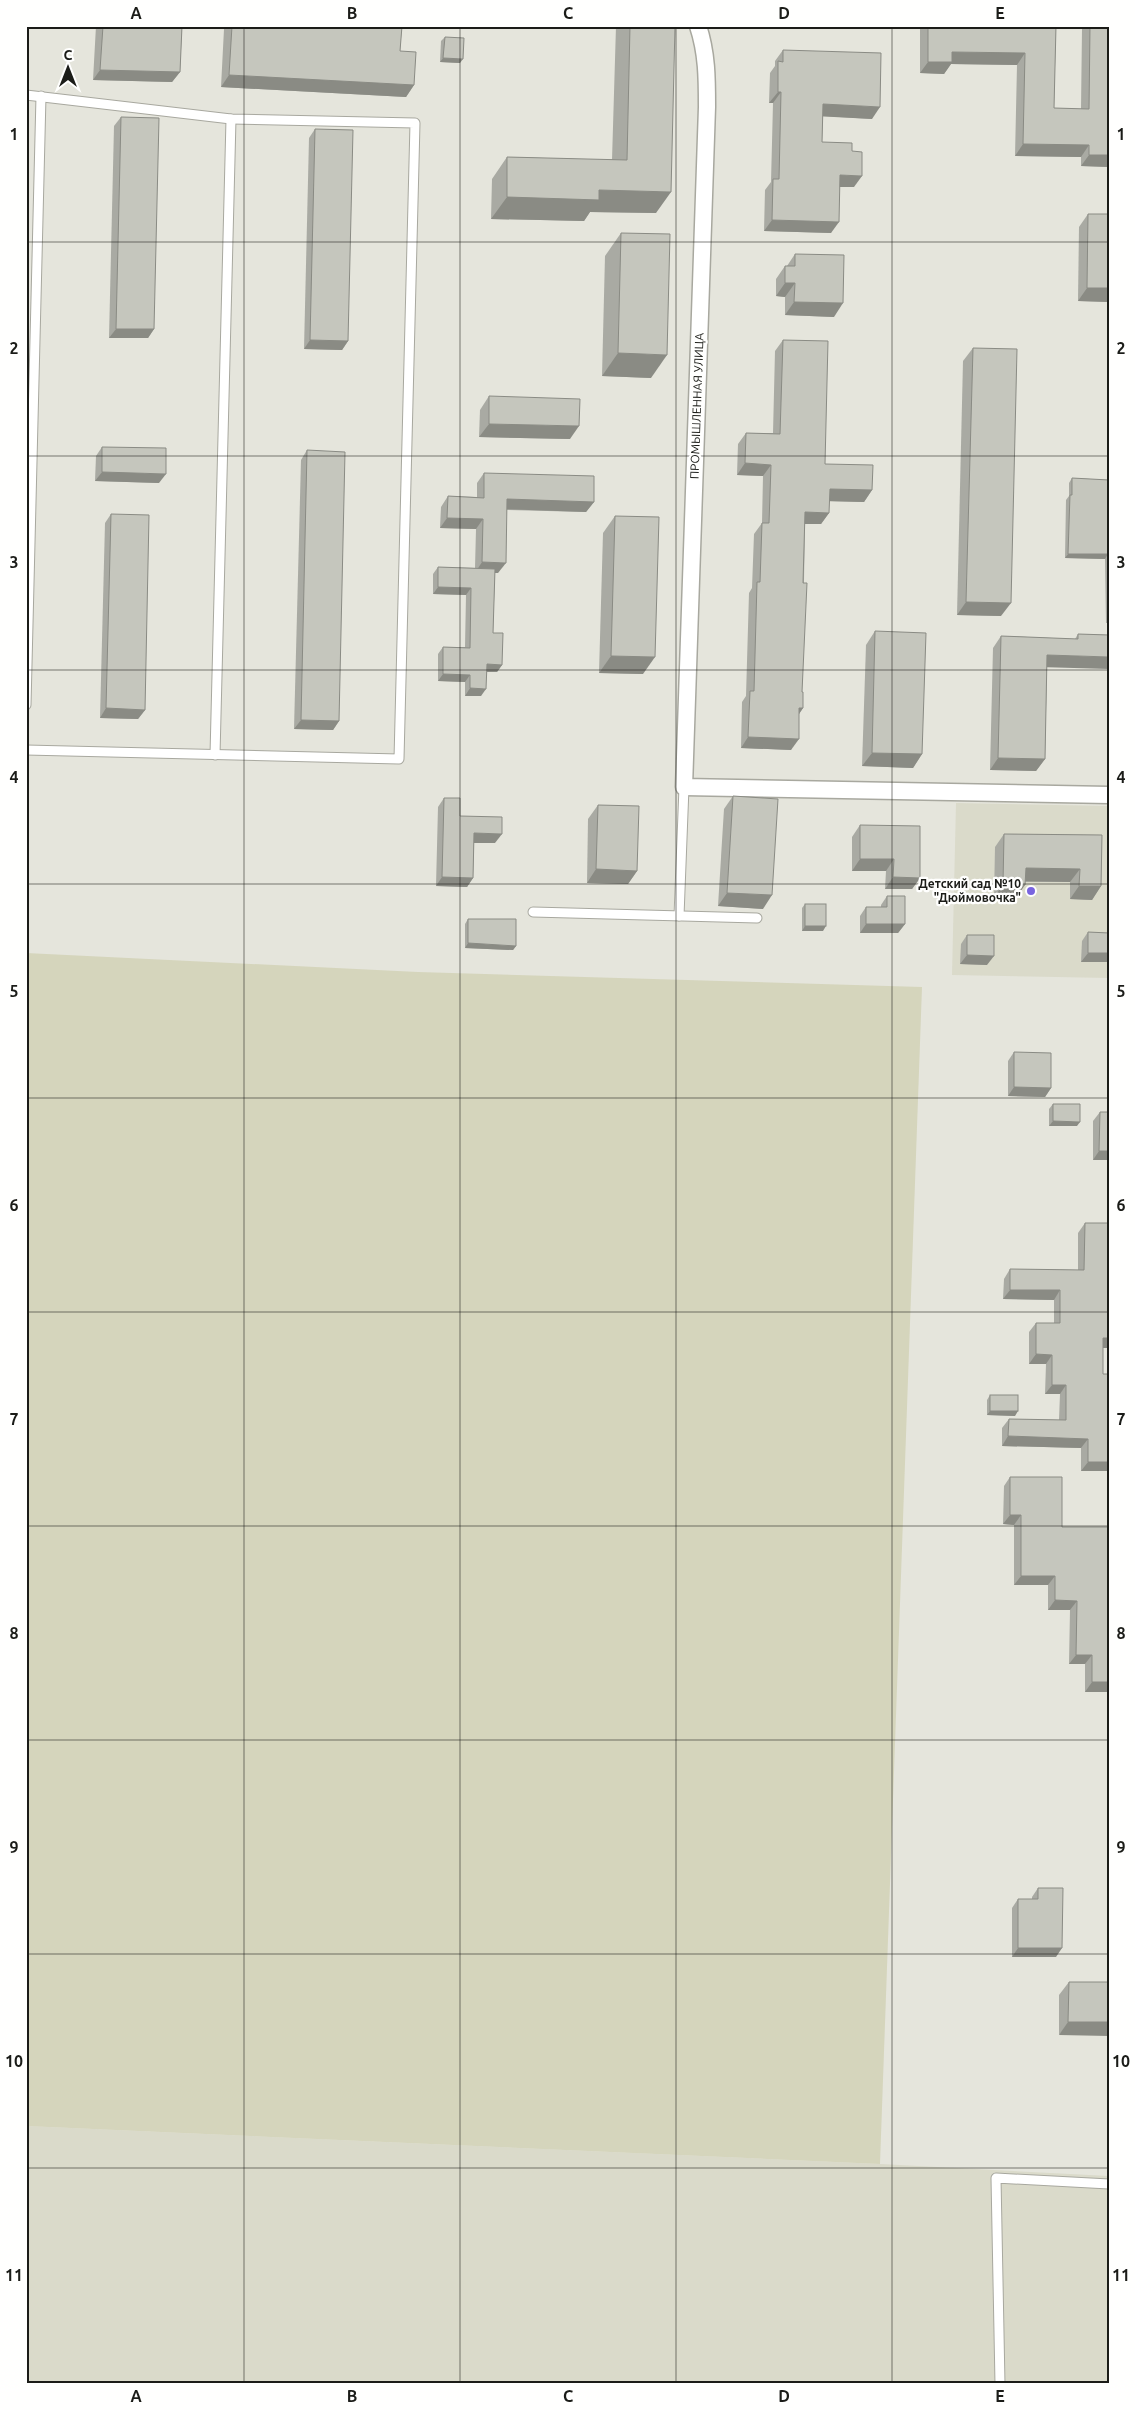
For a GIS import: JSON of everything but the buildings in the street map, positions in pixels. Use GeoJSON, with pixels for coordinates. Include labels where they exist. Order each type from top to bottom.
{"type":"FeatureCollection","features":[{"type":"Feature","properties":{"kind":"street","name":"ПРОМЫШЛЕННАЯ УЛИЦА"},"geometry":{"type":"LineString","coordinates":[[684,787],[707,107],[707,70],[704,44],[698,26]]}},
{"type":"Feature","properties":{"kind":"street"},"geometry":{"type":"LineString","coordinates":[[684,787],[1109,795]]}},
{"type":"Feature","properties":{"kind":"lane"},"geometry":{"type":"LineString","coordinates":[[26,95],[231,119],[415,123],[399,759],[26,750]]}},
{"type":"Feature","properties":{"kind":"lane"},"geometry":{"type":"LineString","coordinates":[[26,705],[41,96]]}},
{"type":"Feature","properties":{"kind":"lane"},"geometry":{"type":"LineString","coordinates":[[215,755],[231,119]]}},
{"type":"Feature","properties":{"kind":"lane"},"geometry":{"type":"LineString","coordinates":[[679,916],[684,787]]}},
{"type":"Feature","properties":{"kind":"lane"},"geometry":{"type":"LineString","coordinates":[[533,912],[757,918]]}},
{"type":"Feature","properties":{"kind":"lane"},"geometry":{"type":"LineString","coordinates":[[1000,2384],[996,2178],[1109,2184]]}},
{"type":"Feature","properties":{"kind":"shaded area","name":"Детский сад №10 \"Дюймовочка\""},"geometry":{"type":"Polygon","coordinates":[[[956,803],[1109,806],[1109,978],[952,975],[956,803]]]}},
{"type":"Feature","properties":{"kind":"shaded area"},"geometry":{"type":"Polygon","coordinates":[[[26,953],[418,972],[922,987],[880,2164],[26,2126],[26,953]]]}},
{"type":"Feature","properties":{"kind":"shaded area"},"geometry":{"type":"Polygon","coordinates":[[[26,2126],[1109,2176],[1109,2384],[26,2384],[26,2126]]]}},
{"type":"Feature","properties":{"kind":"place","name":"Детский сад №10 \"Дюймовочка\""},"geometry":{"type":"Point","coordinates":[1031,891]}}]}
